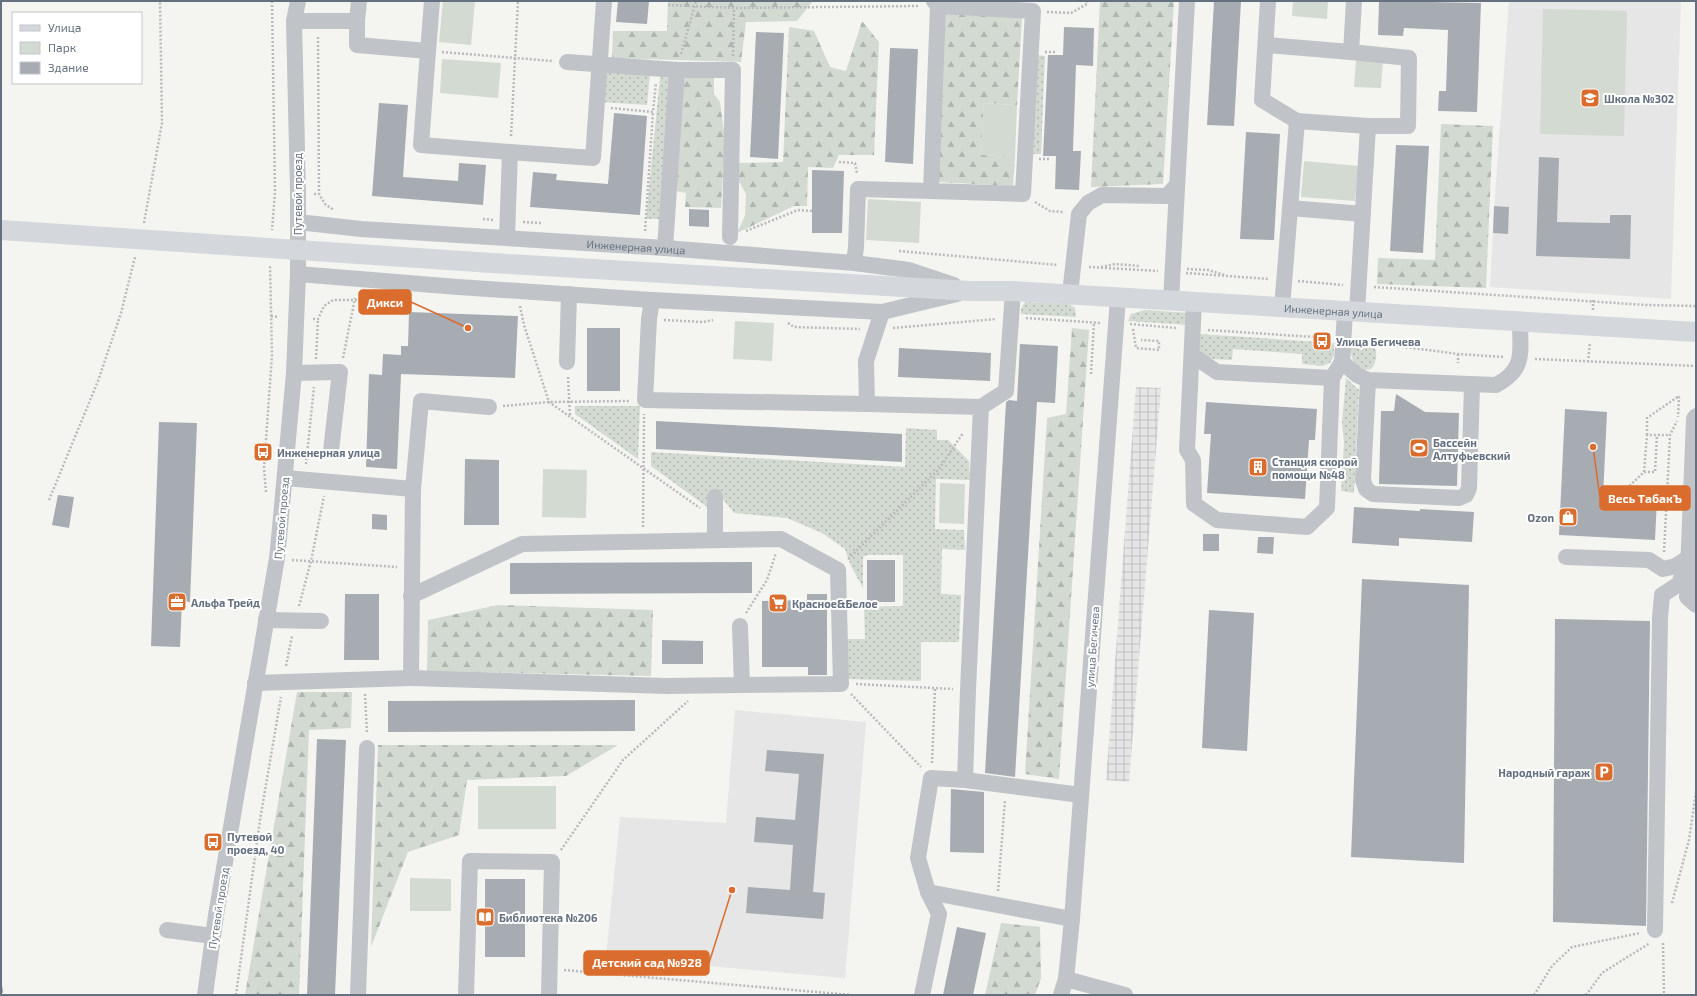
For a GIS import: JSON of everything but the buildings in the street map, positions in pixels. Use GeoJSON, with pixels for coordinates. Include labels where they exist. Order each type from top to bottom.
{"type":"FeatureCollection","features":[{"type":"Feature","properties":{"kind":"main road"},"geometry":{"type":"LineString","coordinates":[[1,230],[492,263],[971,291]]}},
{"type":"Feature","properties":{"kind":"main road","name":"Инженерная улица"},"geometry":{"type":"LineString","coordinates":[[971,291],[1013,291],[1070,294],[1696,332]]}},
{"type":"Feature","properties":{"kind":"street"},"geometry":{"type":"LineString","coordinates":[[290,1],[294,21]]}},
{"type":"Feature","properties":{"kind":"street"},"geometry":{"type":"LineString","coordinates":[[294,21],[298,1]]}},
{"type":"Feature","properties":{"kind":"street"},"geometry":{"type":"LineString","coordinates":[[359,1],[356,21],[357,45],[428,51]]}},
{"type":"Feature","properties":{"kind":"street"},"geometry":{"type":"LineString","coordinates":[[432,1],[421,145],[593,158],[604,1]]}},
{"type":"Feature","properties":{"kind":"street"},"geometry":{"type":"LineString","coordinates":[[1171,301],[1178,271],[1177,185],[1187,1]]}},
{"type":"Feature","properties":{"kind":"street"},"geometry":{"type":"LineString","coordinates":[[1266,45],[1409,58],[1408,126],[1368,126],[1297,121],[1262,100],[1268,1]]}},
{"type":"Feature","properties":{"kind":"street"},"geometry":{"type":"LineString","coordinates":[[1351,52],[1354,1]]}},
{"type":"Feature","properties":{"kind":"street"},"geometry":{"type":"LineString","coordinates":[[854,263],[858,189],[1023,194],[1032,11],[936,3],[930,191]]}},
{"type":"Feature","properties":{"kind":"street"},"geometry":{"type":"LineString","coordinates":[[294,21],[356,21]]}},
{"type":"Feature","properties":{"kind":"street","name":"Путевой проезд"},"geometry":{"type":"LineString","coordinates":[[206,995],[213,936],[277,558],[285,478],[294,372],[298,274],[294,21]]}},
{"type":"Feature","properties":{"kind":"street"},"geometry":{"type":"LineString","coordinates":[[567,62],[677,70],[733,70],[730,237]]}},
{"type":"Feature","properties":{"kind":"street"},"geometry":{"type":"LineString","coordinates":[[665,248],[677,70]]}},
{"type":"Feature","properties":{"kind":"street"},"geometry":{"type":"LineString","coordinates":[[1282,308],[1297,121]]}},
{"type":"Feature","properties":{"kind":"street"},"geometry":{"type":"LineString","coordinates":[[1194,302],[1187,450],[1193,460],[1194,504],[1217,520],[1307,527],[1327,508],[1332,378],[1342,362],[1344,339],[1359,286],[1368,126]]}},
{"type":"Feature","properties":{"kind":"street"},"geometry":{"type":"LineString","coordinates":[[507,237],[510,152]]}},
{"type":"Feature","properties":{"kind":"street"},"geometry":{"type":"LineString","coordinates":[[1070,294],[1079,214],[1088,203],[1102,195],[1167,196],[1177,185]]}},
{"type":"Feature","properties":{"kind":"street"},"geometry":{"type":"LineString","coordinates":[[1290,208],[1363,214]]}},
{"type":"Feature","properties":{"kind":"street","name":"Инженерная улица"},"geometry":{"type":"LineString","coordinates":[[298,222],[361,229],[507,237],[854,263],[909,270],[971,291]]}},
{"type":"Feature","properties":{"kind":"street","name":"Инженерная улица"},"geometry":{"type":"LineString","coordinates":[[298,274],[458,287],[652,300],[882,312],[971,291]]}},
{"type":"Feature","properties":{"kind":"street"},"geometry":{"type":"LineString","coordinates":[[652,300],[649,319],[645,400],[981,407],[1006,391],[1013,291]]}},
{"type":"Feature","properties":{"kind":"street"},"geometry":{"type":"LineString","coordinates":[[567,362],[569,294]]}},
{"type":"Feature","properties":{"kind":"street","name":"улица Бегичева"},"geometry":{"type":"LineString","coordinates":[[1061,995],[1066,979],[1072,919],[1118,298]]}},
{"type":"Feature","properties":{"kind":"street"},"geometry":{"type":"LineString","coordinates":[[866,404],[866,361],[882,312]]}},
{"type":"Feature","properties":{"kind":"street"},"geometry":{"type":"LineString","coordinates":[[1342,362],[1357,375],[1368,380],[1496,386],[1509,378],[1516,369],[1520,358],[1520,322]]}},
{"type":"Feature","properties":{"kind":"street"},"geometry":{"type":"LineString","coordinates":[[1192,355],[1218,372],[1332,378]]}},
{"type":"Feature","properties":{"kind":"street"},"geometry":{"type":"LineString","coordinates":[[294,372],[340,372],[331,451]]}},
{"type":"Feature","properties":{"kind":"street"},"geometry":{"type":"LineString","coordinates":[[1368,380],[1363,480],[1366,489],[1373,494],[1381,495],[1459,498],[1466,495],[1469,488],[1472,385]]}},
{"type":"Feature","properties":{"kind":"street"},"geometry":{"type":"LineString","coordinates":[[411,678],[413,489],[421,401],[488,407]]}},
{"type":"Feature","properties":{"kind":"street"},"geometry":{"type":"LineString","coordinates":[[965,780],[981,407]]}},
{"type":"Feature","properties":{"kind":"street"},"geometry":{"type":"LineString","coordinates":[[1696,416],[1694,419],[1687,597],[1696,605]]}},
{"type":"Feature","properties":{"kind":"street"},"geometry":{"type":"LineString","coordinates":[[285,478],[413,489]]}},
{"type":"Feature","properties":{"kind":"street"},"geometry":{"type":"LineString","coordinates":[[715,498],[715,540]]}},
{"type":"Feature","properties":{"kind":"street"},"geometry":{"type":"LineString","coordinates":[[255,682],[411,678],[667,686],[841,684],[838,570],[781,539],[522,544],[411,596]]}},
{"type":"Feature","properties":{"kind":"street"},"geometry":{"type":"LineString","coordinates":[[1566,557],[1649,560],[1663,569],[1676,566],[1688,558]]}},
{"type":"Feature","properties":{"kind":"street"},"geometry":{"type":"LineString","coordinates":[[1659,936],[1660,618],[1662,595],[1679,584],[1688,558]]}},
{"type":"Feature","properties":{"kind":"street"},"geometry":{"type":"LineString","coordinates":[[742,685],[743,619]]}},
{"type":"Feature","properties":{"kind":"street"},"geometry":{"type":"LineString","coordinates":[[266,620],[321,621]]}},
{"type":"Feature","properties":{"kind":"street"},"geometry":{"type":"LineString","coordinates":[[358,995],[367,748]]}},
{"type":"Feature","properties":{"kind":"street"},"geometry":{"type":"LineString","coordinates":[[922,995],[939,914],[928,892],[918,858],[931,778],[965,780],[1081,795]]}},
{"type":"Feature","properties":{"kind":"street"},"geometry":{"type":"LineString","coordinates":[[466,995],[470,861],[552,862],[549,995]]}},
{"type":"Feature","properties":{"kind":"street"},"geometry":{"type":"LineString","coordinates":[[928,892],[1072,919]]}},
{"type":"Feature","properties":{"kind":"street"},"geometry":{"type":"LineString","coordinates":[[167,930],[213,936]]}},
{"type":"Feature","properties":{"kind":"street"},"geometry":{"type":"LineString","coordinates":[[1066,979],[1106,992],[1125,995]]}},
{"type":"Feature","properties":{"kind":"path"},"geometry":{"type":"LineString","coordinates":[[272,1],[276,192],[272,230]]}},
{"type":"Feature","properties":{"kind":"path"},"geometry":{"type":"LineString","coordinates":[[510,152],[518,1]]}},
{"type":"Feature","properties":{"kind":"path"},"geometry":{"type":"LineString","coordinates":[[677,70],[696,1]]}},
{"type":"Feature","properties":{"kind":"path"},"geometry":{"type":"LineString","coordinates":[[1032,11],[1071,13],[1087,4],[1087,1]]}},
{"type":"Feature","properties":{"kind":"path"},"geometry":{"type":"LineString","coordinates":[[668,5],[734,8],[936,3]]}},
{"type":"Feature","properties":{"kind":"path"},"geometry":{"type":"LineString","coordinates":[[733,70],[734,8]]}},
{"type":"Feature","properties":{"kind":"path"},"geometry":{"type":"LineString","coordinates":[[318,21],[319,194],[325,204],[338,213]]}},
{"type":"Feature","properties":{"kind":"path"},"geometry":{"type":"LineString","coordinates":[[428,51],[567,62]]}},
{"type":"Feature","properties":{"kind":"path"},"geometry":{"type":"LineString","coordinates":[[645,231],[657,69]]}},
{"type":"Feature","properties":{"kind":"path"},"geometry":{"type":"LineString","coordinates":[[596,107],[653,112]]}},
{"type":"Feature","properties":{"kind":"path"},"geometry":{"type":"LineString","coordinates":[[839,162],[855,163],[858,189]]}},
{"type":"Feature","properties":{"kind":"path"},"geometry":{"type":"LineString","coordinates":[[314,194],[319,194]]}},
{"type":"Feature","properties":{"kind":"path"},"geometry":{"type":"LineString","coordinates":[[1023,194],[1050,211],[1079,214]]}},
{"type":"Feature","properties":{"kind":"path"},"geometry":{"type":"LineString","coordinates":[[730,237],[798,210],[812,211]]}},
{"type":"Feature","properties":{"kind":"path"},"geometry":{"type":"LineString","coordinates":[[477,219],[546,223]]}},
{"type":"Feature","properties":{"kind":"path"},"geometry":{"type":"LineString","coordinates":[[637,230],[667,232]]}},
{"type":"Feature","properties":{"kind":"path"},"geometry":{"type":"LineString","coordinates":[[894,251],[1018,263],[1178,271],[1359,286],[1646,305],[1696,306]]}},
{"type":"Feature","properties":{"kind":"path"},"geometry":{"type":"LineString","coordinates":[[267,497],[264,468],[272,355],[270,261]]}},
{"type":"Feature","properties":{"kind":"path"},"geometry":{"type":"LineString","coordinates":[[1096,267],[1115,264],[1140,266]]}},
{"type":"Feature","properties":{"kind":"path"},"geometry":{"type":"LineString","coordinates":[[1178,271],[1208,270],[1231,276]]}},
{"type":"Feature","properties":{"kind":"path"},"geometry":{"type":"LineString","coordinates":[[340,372],[356,293]]}},
{"type":"Feature","properties":{"kind":"path"},"geometry":{"type":"LineString","coordinates":[[304,479],[315,372],[318,319],[324,306],[333,300],[410,300]]}},
{"type":"Feature","properties":{"kind":"path"},"geometry":{"type":"LineString","coordinates":[[520,302],[524,324],[549,402],[715,519]]}},
{"type":"Feature","properties":{"kind":"path"},"geometry":{"type":"LineString","coordinates":[[271,316],[278,316]]}},
{"type":"Feature","properties":{"kind":"path"},"geometry":{"type":"LineString","coordinates":[[313,319],[318,319]]}},
{"type":"Feature","properties":{"kind":"path"},"geometry":{"type":"LineString","coordinates":[[1090,374],[1094,322]]}},
{"type":"Feature","properties":{"kind":"path"},"geometry":{"type":"LineString","coordinates":[[1116,324],[1344,339],[1458,354],[1696,366]]}},
{"type":"Feature","properties":{"kind":"path"},"geometry":{"type":"LineString","coordinates":[[1132,324],[1136,348],[1159,350],[1159,341],[1141,340]]}},
{"type":"Feature","properties":{"kind":"path"},"geometry":{"type":"LineString","coordinates":[[1458,354],[1458,363]]}},
{"type":"Feature","properties":{"kind":"path"},"geometry":{"type":"LineString","coordinates":[[567,362],[570,417]]}},
{"type":"Feature","properties":{"kind":"path"},"geometry":{"type":"LineString","coordinates":[[1618,498],[1644,472],[1648,418],[1679,396],[1678,421],[1670,436],[1663,569]]}},
{"type":"Feature","properties":{"kind":"path"},"geometry":{"type":"LineString","coordinates":[[488,407],[549,402],[645,400],[643,542]]}},
{"type":"Feature","properties":{"kind":"path"},"geometry":{"type":"LineString","coordinates":[[838,570],[939,469],[964,432]]}},
{"type":"Feature","properties":{"kind":"path"},"geometry":{"type":"LineString","coordinates":[[1647,435],[1670,436]]}},
{"type":"Feature","properties":{"kind":"path"},"geometry":{"type":"LineString","coordinates":[[1644,472],[1655,472],[1656,435]]}},
{"type":"Feature","properties":{"kind":"path"},"geometry":{"type":"LineString","coordinates":[[236,995],[260,820],[294,621],[312,561],[326,481]]}},
{"type":"Feature","properties":{"kind":"path"},"geometry":{"type":"LineString","coordinates":[[743,619],[767,580],[781,539]]}},
{"type":"Feature","properties":{"kind":"path"},"geometry":{"type":"LineString","coordinates":[[277,558],[411,568]]}},
{"type":"Feature","properties":{"kind":"path"},"geometry":{"type":"LineString","coordinates":[[364,679],[367,748]]}},
{"type":"Feature","properties":{"kind":"path"},"geometry":{"type":"LineString","coordinates":[[841,684],[968,690]]}},
{"type":"Feature","properties":{"kind":"path"},"geometry":{"type":"LineString","coordinates":[[841,684],[931,778]]}},
{"type":"Feature","properties":{"kind":"path"},"geometry":{"type":"LineString","coordinates":[[552,862],[623,760],[705,686]]}},
{"type":"Feature","properties":{"kind":"path"},"geometry":{"type":"LineString","coordinates":[[931,778],[935,688]]}},
{"type":"Feature","properties":{"kind":"path"},"geometry":{"type":"LineString","coordinates":[[996,905],[1007,786]]}},
{"type":"Feature","properties":{"kind":"path"},"geometry":{"type":"LineString","coordinates":[[1534,995],[1552,966],[1572,947],[1659,936],[1664,995]]}},
{"type":"Feature","properties":{"kind":"path"},"geometry":{"type":"LineString","coordinates":[[549,969],[851,995]]}},
{"type":"Feature","properties":{"kind":"shaded area","name":"Школа №302"},"geometry":{"type":"Polygon","coordinates":[[[1509,1],[1681,1],[1671,299],[1490,287],[1509,1]]]}},
{"type":"Feature","properties":{"kind":"shaded area"},"geometry":{"type":"Polygon","coordinates":[[[1136,387],[1161,388],[1129,782],[1106,780],[1136,387]]]}},
{"type":"Feature","properties":{"kind":"shaded area"},"geometry":{"type":"Polygon","coordinates":[[[735,710],[866,722],[845,978],[606,957],[620,817],[726,823],[735,710]]]}},
{"type":"Feature","properties":{"kind":"green space"},"geometry":{"type":"Polygon","coordinates":[[[443,1],[475,1],[471,45],[439,42],[443,1]]]}},
{"type":"Feature","properties":{"kind":"green space"},"geometry":{"type":"Polygon","coordinates":[[[668,1],[813,1],[797,21],[746,22],[741,62],[612,58],[613,31],[667,31],[668,1]]]}},
{"type":"Feature","properties":{"kind":"green space"},"geometry":{"type":"Polygon","coordinates":[[[1100,1],[1174,1],[1163,184],[1091,187],[1100,1]]]}},
{"type":"Feature","properties":{"kind":"green space"},"geometry":{"type":"Polygon","coordinates":[[[1293,1],[1328,1],[1327,19],[1292,16],[1293,1]]]}},
{"type":"Feature","properties":{"kind":"green space"},"geometry":{"type":"Polygon","coordinates":[[[1543,9],[1627,11],[1624,136],[1540,134],[1543,9]]]}},
{"type":"Feature","properties":{"kind":"green space"},"geometry":{"type":"Polygon","coordinates":[[[945,14],[1022,18],[1017,105],[984,103],[981,155],[1015,157],[1013,186],[938,182],[945,14]]]}},
{"type":"Feature","properties":{"kind":"green space"},"geometry":{"type":"Polygon","coordinates":[[[862,21],[879,42],[874,155],[839,155],[833,168],[808,167],[807,206],[794,206],[737,233],[745,216],[746,194],[738,180],[739,163],[783,162],[789,27],[814,31],[830,67],[846,71],[862,21]]]}},
{"type":"Feature","properties":{"kind":"green space"},"geometry":{"type":"Polygon","coordinates":[[[1038,55],[1045,56],[1041,154],[1033,154],[1038,55]]]}},
{"type":"Feature","properties":{"kind":"green space"},"geometry":{"type":"Polygon","coordinates":[[[442,59],[501,63],[498,98],[440,93],[442,59]]]}},
{"type":"Feature","properties":{"kind":"green space"},"geometry":{"type":"Polygon","coordinates":[[[1356,60],[1383,61],[1381,88],[1354,87],[1356,60]]]}},
{"type":"Feature","properties":{"kind":"green space"},"geometry":{"type":"Polygon","coordinates":[[[604,69],[650,73],[647,105],[601,102],[604,69]]]}},
{"type":"Feature","properties":{"kind":"green space"},"geometry":{"type":"Polygon","coordinates":[[[683,76],[714,77],[714,94],[720,102],[725,140],[721,208],[685,207],[686,193],[676,191],[683,76]]]}},
{"type":"Feature","properties":{"kind":"green space"},"geometry":{"type":"Polygon","coordinates":[[[660,77],[672,78],[662,219],[646,219],[660,77]]]}},
{"type":"Feature","properties":{"kind":"green space"},"geometry":{"type":"Polygon","coordinates":[[[984,103],[1017,105],[1015,157],[981,155],[984,103]]]}},
{"type":"Feature","properties":{"kind":"green space"},"geometry":{"type":"Polygon","coordinates":[[[1441,124],[1493,126],[1486,288],[1377,284],[1378,258],[1435,260],[1441,124]]]}},
{"type":"Feature","properties":{"kind":"green space"},"geometry":{"type":"Polygon","coordinates":[[[1304,161],[1359,166],[1355,201],[1301,197],[1304,161]]]}},
{"type":"Feature","properties":{"kind":"green space"},"geometry":{"type":"Polygon","coordinates":[[[868,199],[921,202],[919,243],[866,240],[868,199]]]}},
{"type":"Feature","properties":{"kind":"green space"},"geometry":{"type":"Polygon","coordinates":[[[1025,302],[1069,304],[1075,308],[1076,317],[1021,314],[1021,309],[1025,302]]]}},
{"type":"Feature","properties":{"kind":"green space"},"geometry":{"type":"Polygon","coordinates":[[[1145,310],[1189,313],[1188,325],[1128,321],[1131,314],[1145,310]]]}},
{"type":"Feature","properties":{"kind":"green space"},"geometry":{"type":"Polygon","coordinates":[[[735,321],[774,323],[772,361],[733,359],[735,321]]]}},
{"type":"Feature","properties":{"kind":"green space"},"geometry":{"type":"Polygon","coordinates":[[[1072,328],[1089,330],[1059,779],[1025,774],[1047,418],[1066,414],[1072,328]]]}},
{"type":"Feature","properties":{"kind":"green space"},"geometry":{"type":"Polygon","coordinates":[[[1200,334],[1334,343],[1334,355],[1330,363],[1322,366],[1302,364],[1302,354],[1233,349],[1232,360],[1210,359],[1199,352],[1200,334]]]}},
{"type":"Feature","properties":{"kind":"green space"},"geometry":{"type":"Polygon","coordinates":[[[1355,342],[1369,343],[1375,348],[1376,359],[1371,369],[1362,370],[1353,360],[1350,346],[1355,342]]]}},
{"type":"Feature","properties":{"kind":"green space"},"geometry":{"type":"Polygon","coordinates":[[[1346,378],[1359,390],[1354,493],[1341,491],[1344,442],[1342,423],[1346,378]]]}},
{"type":"Feature","properties":{"kind":"green space"},"geometry":{"type":"Polygon","coordinates":[[[575,406],[640,406],[638,459],[575,414],[575,406]]]}},
{"type":"Feature","properties":{"kind":"green space"},"geometry":{"type":"Polygon","coordinates":[[[906,428],[937,430],[937,440],[948,440],[969,461],[970,480],[936,479],[935,529],[964,530],[965,550],[942,549],[941,594],[961,595],[959,642],[921,642],[921,681],[846,679],[845,639],[865,639],[864,607],[903,606],[903,555],[868,555],[863,557],[863,588],[851,566],[845,549],[822,533],[787,518],[734,513],[722,498],[710,509],[651,466],[651,452],[905,467],[906,428]]]}},
{"type":"Feature","properties":{"kind":"green space"},"geometry":{"type":"Polygon","coordinates":[[[543,469],[587,470],[586,518],[542,517],[543,469]]]}},
{"type":"Feature","properties":{"kind":"green space"},"geometry":{"type":"Polygon","coordinates":[[[940,483],[965,484],[964,524],[939,523],[940,483]]]}},
{"type":"Feature","properties":{"kind":"green space"},"geometry":{"type":"Polygon","coordinates":[[[498,605],[653,610],[651,676],[427,671],[428,620],[498,605]]]}},
{"type":"Feature","properties":{"kind":"green space"},"geometry":{"type":"Polygon","coordinates":[[[297,692],[352,692],[351,728],[309,730],[299,995],[245,995],[297,692]]]}},
{"type":"Feature","properties":{"kind":"green space"},"geometry":{"type":"Polygon","coordinates":[[[378,745],[618,745],[566,776],[467,780],[459,835],[408,852],[371,947],[378,745]]]}},
{"type":"Feature","properties":{"kind":"green space"},"geometry":{"type":"Polygon","coordinates":[[[478,786],[556,786],[556,829],[478,829],[478,786]]]}},
{"type":"Feature","properties":{"kind":"green space"},"geometry":{"type":"Polygon","coordinates":[[[410,878],[451,879],[451,911],[410,911],[410,878]]]}},
{"type":"Feature","properties":{"kind":"green space"},"geometry":{"type":"Polygon","coordinates":[[[1001,923],[1040,927],[1041,978],[1035,995],[985,995],[1001,923]]]}},
{"type":"Feature","properties":{"kind":"railway"},"geometry":{"type":"LineString","coordinates":[[1,987],[2,995]]}},
{"type":"Feature","properties":{"kind":"place","name":"Школа №302"},"geometry":{"type":"Point","coordinates":[1590,98]}},
{"type":"Feature","properties":{"kind":"place","name":"Дикси"},"geometry":{"type":"Point","coordinates":[468,328]}},
{"type":"Feature","properties":{"kind":"place","name":"Улица Бегичева"},"geometry":{"type":"Point","coordinates":[1322,341]}},
{"type":"Feature","properties":{"kind":"place","name":"Весь ТабакЪ"},"geometry":{"type":"Point","coordinates":[1593,447]}},
{"type":"Feature","properties":{"kind":"place","name":"Бассейн Алтуфьевский"},"geometry":{"type":"Point","coordinates":[1419,448]}},
{"type":"Feature","properties":{"kind":"place","name":"Инженерная улица"},"geometry":{"type":"Point","coordinates":[263,452]}},
{"type":"Feature","properties":{"kind":"place","name":"Станция скорой помощи №48"},"geometry":{"type":"Point","coordinates":[1258,467]}},
{"type":"Feature","properties":{"kind":"place","name":"Ozon"},"geometry":{"type":"Point","coordinates":[1568,517]}},
{"type":"Feature","properties":{"kind":"place","name":"Альфа Трейд"},"geometry":{"type":"Point","coordinates":[177,602]}},
{"type":"Feature","properties":{"kind":"place","name":"Красное&Белое"},"geometry":{"type":"Point","coordinates":[778,603]}},
{"type":"Feature","properties":{"kind":"place","name":"Народный гараж"},"geometry":{"type":"Point","coordinates":[1604,772]}},
{"type":"Feature","properties":{"kind":"place","name":"Путевой проезд, 40"},"geometry":{"type":"Point","coordinates":[213,842]}},
{"type":"Feature","properties":{"kind":"place","name":"Детский сад №928"},"geometry":{"type":"Point","coordinates":[732,890]}},
{"type":"Feature","properties":{"kind":"place","name":"Библиотека №206"},"geometry":{"type":"Point","coordinates":[485,917]}}]}
